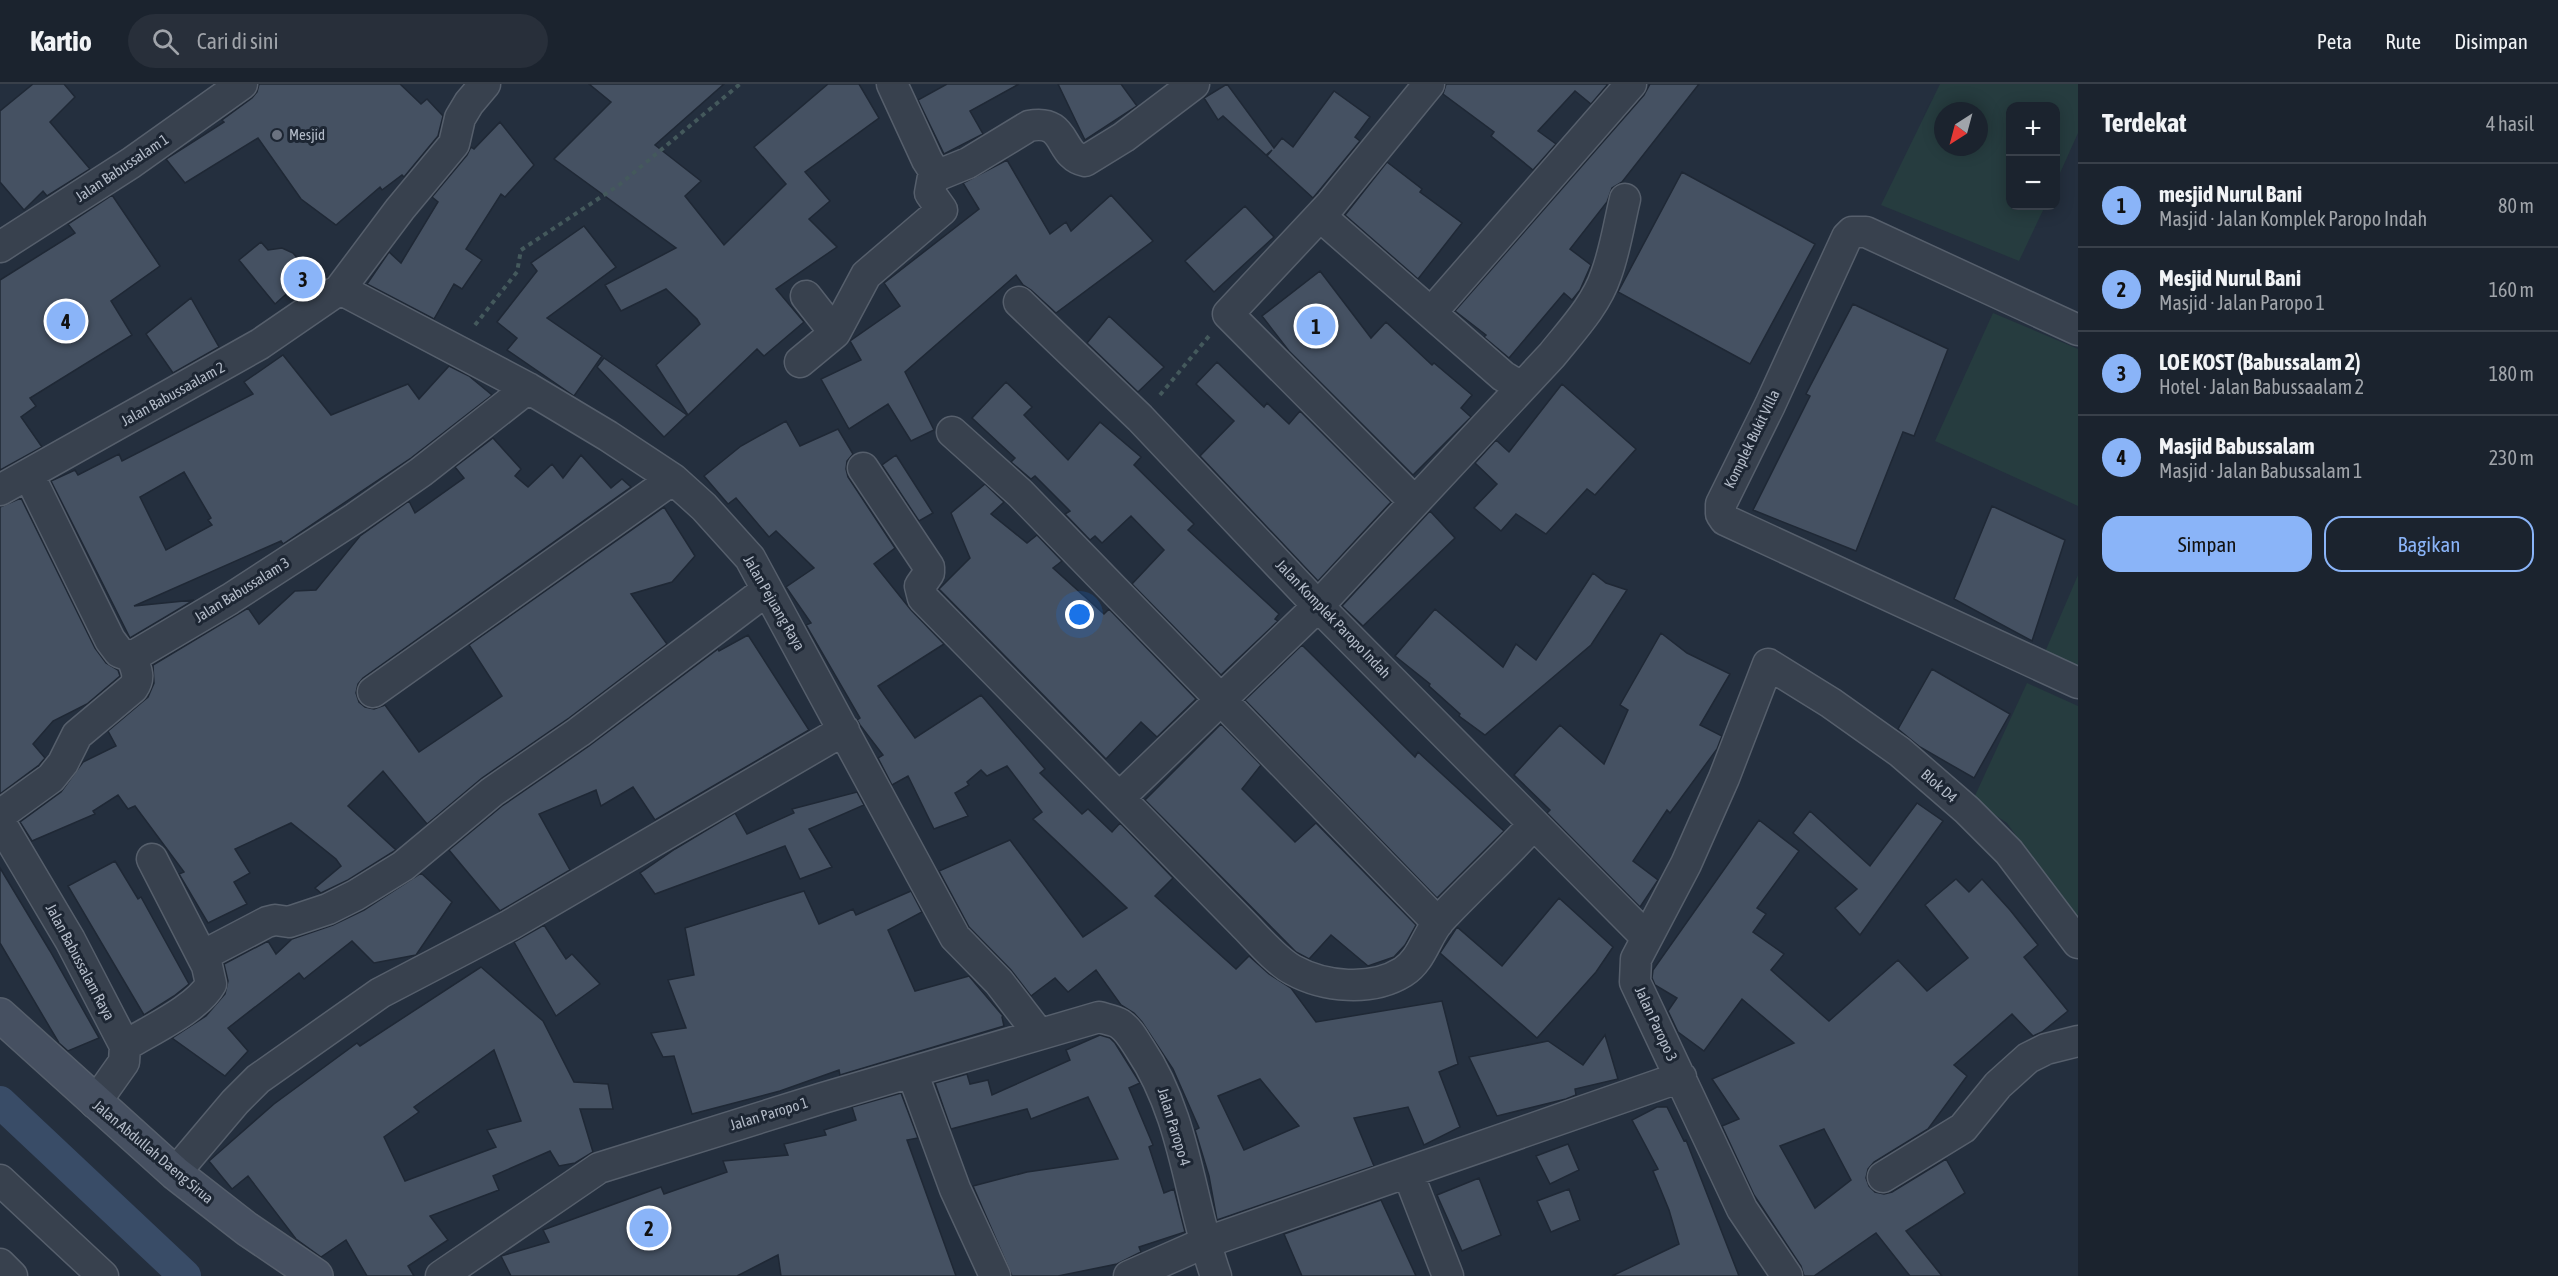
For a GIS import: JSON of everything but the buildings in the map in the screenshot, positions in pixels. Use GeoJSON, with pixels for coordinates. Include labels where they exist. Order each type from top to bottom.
{"type":"FeatureCollection","features":[{"type":"Feature","properties":{"kind":"main road","name":"Jalan Abdullah Daeng Sirua"},"geometry":{"type":"LineString","coordinates":[[0,1015],[174,1173],[247,1229],[316,1276]]}},
{"type":"Feature","properties":{"kind":"street","name":"Jalan Babussalam 1"},"geometry":{"type":"LineString","coordinates":[[0,247],[131,163],[242,84]]}},
{"type":"Feature","properties":{"kind":"street","name":"Jalan Babussaalam 2"},"geometry":{"type":"LineString","coordinates":[[0,490],[260,344],[340,289],[400,209],[454,144],[460,118],[485,84]]}},
{"type":"Feature","properties":{"kind":"street"},"geometry":{"type":"LineString","coordinates":[[800,363],[835,333],[866,275],[942,210],[930,193],[934,171],[892,84]]}},
{"type":"Feature","properties":{"kind":"street"},"geometry":{"type":"LineString","coordinates":[[934,171],[941,174],[949,172],[1029,126],[1041,124],[1054,129],[1074,155],[1085,161],[1124,137],[1194,84]]}},
{"type":"Feature","properties":{"kind":"street"},"geometry":{"type":"LineString","coordinates":[[1414,501],[1228,314],[1320,216],[1429,84]]}},
{"type":"Feature","properties":{"kind":"street"},"geometry":{"type":"LineString","coordinates":[[1431,313],[1631,84]]}},
{"type":"Feature","properties":{"kind":"street"},"geometry":{"type":"LineString","coordinates":[[1120,797],[1318,606],[1583,317],[1606,274],[1625,199]]}},
{"type":"Feature","properties":{"kind":"street"},"geometry":{"type":"LineString","coordinates":[[1320,216],[1503,376],[1521,387]]}},
{"type":"Feature","properties":{"kind":"street","name":"Komplek Bukit Villa"},"geometry":{"type":"LineString","coordinates":[[2078,330],[1866,232],[1852,232],[1721,504],[1721,514],[1725,520],[2078,683]]}},
{"type":"Feature","properties":{"kind":"street","name":"Jalan Pejuang Raya"},"geometry":{"type":"LineString","coordinates":[[340,289],[528,388],[673,479],[704,507],[750,558],[955,937],[999,982],[1039,1034]]}},
{"type":"Feature","properties":{"kind":"street"},"geometry":{"type":"LineString","coordinates":[[806,296],[835,333]]}},
{"type":"Feature","properties":{"kind":"street","name":"Jalan Komplek Paropo Indah"},"geometry":{"type":"LineString","coordinates":[[1019,302],[1140,418],[1318,606],[1646,937]]}},
{"type":"Feature","properties":{"kind":"street","name":"Jalan Babussalam 3"},"geometry":{"type":"LineString","coordinates":[[132,657],[230,599],[355,519],[421,472],[528,388]]}},
{"type":"Feature","properties":{"kind":"street"},"geometry":{"type":"LineString","coordinates":[[952,432],[1020,493],[1438,923]]}},
{"type":"Feature","properties":{"kind":"street"},"geometry":{"type":"LineString","coordinates":[[863,468],[929,567],[929,573],[920,586],[923,598],[1242,923],[1291,969],[1315,980],[1332,984],[1361,985],[1381,981],[1403,972],[1419,957],[1438,923],[1533,825]]}},
{"type":"Feature","properties":{"kind":"street"},"geometry":{"type":"LineString","coordinates":[[0,814],[51,778],[63,763],[77,735],[132,688],[138,675],[132,657],[120,652],[110,640],[29,475]]}},
{"type":"Feature","properties":{"kind":"street"},"geometry":{"type":"LineString","coordinates":[[373,692],[673,479]]}},
{"type":"Feature","properties":{"kind":"street"},"geometry":{"type":"LineString","coordinates":[[202,956],[267,922],[274,920],[289,922],[328,909],[403,866],[492,792],[588,725],[767,590]]}},
{"type":"Feature","properties":{"kind":"street","name":"Jalan Paropo 3"},"geometry":{"type":"LineString","coordinates":[[1768,664],[1724,778],[1686,864],[1636,959],[1635,982],[1742,1209],[1786,1276]]}},
{"type":"Feature","properties":{"kind":"street","name":"Blok D4"},"geometry":{"type":"LineString","coordinates":[[1768,664],[1831,703],[1900,752],[1967,810],[2009,852],[2078,943]]}},
{"type":"Feature","properties":{"kind":"street"},"geometry":{"type":"LineString","coordinates":[[174,1173],[235,1102],[258,1079],[380,993],[510,925],[844,730]]}},
{"type":"Feature","properties":{"kind":"street","name":"Jalan Babussalam Raya"},"geometry":{"type":"LineString","coordinates":[[0,822],[70,940],[125,1046]]}},
{"type":"Feature","properties":{"kind":"street"},"geometry":{"type":"LineString","coordinates":[[95,1103],[124,1062],[125,1046],[205,994],[211,984],[202,956],[152,859]]}},
{"type":"Feature","properties":{"kind":"street","name":"Jalan Paropo 4"},"geometry":{"type":"LineString","coordinates":[[912,1072],[1098,1017],[1119,1023],[1128,1030],[1160,1082],[1174,1120],[1197,1204],[1204,1243],[1216,1276]]}},
{"type":"Feature","properties":{"kind":"street"},"geometry":{"type":"LineString","coordinates":[[1883,1177],[1963,1128],[1998,1085],[2028,1058],[2046,1049],[2078,1041]]}},
{"type":"Feature","properties":{"kind":"street"},"geometry":{"type":"LineString","coordinates":[[912,1072],[955,1189],[995,1276]]}},
{"type":"Feature","properties":{"kind":"street","name":"Jalan Paropo 1"},"geometry":{"type":"LineString","coordinates":[[441,1276],[599,1168],[912,1072]]}},
{"type":"Feature","properties":{"kind":"street"},"geometry":{"type":"LineString","coordinates":[[1129,1276],[1204,1243],[1681,1077]]}},
{"type":"Feature","properties":{"kind":"street"},"geometry":{"type":"LineString","coordinates":[[1408,1173],[1448,1276]]}},
{"type":"Feature","properties":{"kind":"street"},"geometry":{"type":"LineString","coordinates":[[0,1180],[103,1276]]}},
{"type":"Feature","properties":{"kind":"street"},"geometry":{"type":"LineString","coordinates":[[0,1264],[12,1276]]}},
{"type":"Feature","properties":{"kind":"path"},"geometry":{"type":"LineString","coordinates":[[457,350],[517,272],[521,250],[618,185],[740,84]]}},
{"type":"Feature","properties":{"kind":"path"},"geometry":{"type":"LineString","coordinates":[[1140,418],[1228,314]]}},
{"type":"Feature","properties":{"kind":"green space"},"geometry":{"type":"Polygon","coordinates":[[[1940,84],[2078,84],[2078,133],[2060,173],[2060,102],[2006,102],[2006,210],[2043,210],[2019,261],[1881,205],[1940,84]]]}},
{"type":"Feature","properties":{"kind":"green space"},"geometry":{"type":"Polygon","coordinates":[[[1993,313],[2078,349],[2078,506],[1935,441],[1993,313]]]}},
{"type":"Feature","properties":{"kind":"green space"},"geometry":{"type":"Polygon","coordinates":[[[2078,575],[2078,666],[2045,652],[2078,575]]]}},
{"type":"Feature","properties":{"kind":"green space"},"geometry":{"type":"Polygon","coordinates":[[[2027,683],[2078,706],[2078,922],[2007,823],[1973,800],[2027,683]]]}},
{"type":"Feature","properties":{"kind":"waterway"},"geometry":{"type":"LineString","coordinates":[[0,1102],[185,1276]]}},
{"type":"Feature","properties":{"kind":"place","name":"Mesjid"},"geometry":{"type":"Point","coordinates":[277,135]}},
{"type":"Feature","properties":{"kind":"place","name":"LOE KOST (Babussalam 2)"},"geometry":{"type":"Point","coordinates":[303,279]}},
{"type":"Feature","properties":{"kind":"place","name":"Masjid Babussalam"},"geometry":{"type":"Point","coordinates":[66,321]}},
{"type":"Feature","properties":{"kind":"place","name":"mesjid Nurul Bani"},"geometry":{"type":"Point","coordinates":[1316,326]}},
{"type":"Feature","properties":{"kind":"place","name":"Mesjid Nurul Bani"},"geometry":{"type":"Point","coordinates":[649,1228]}}]}
